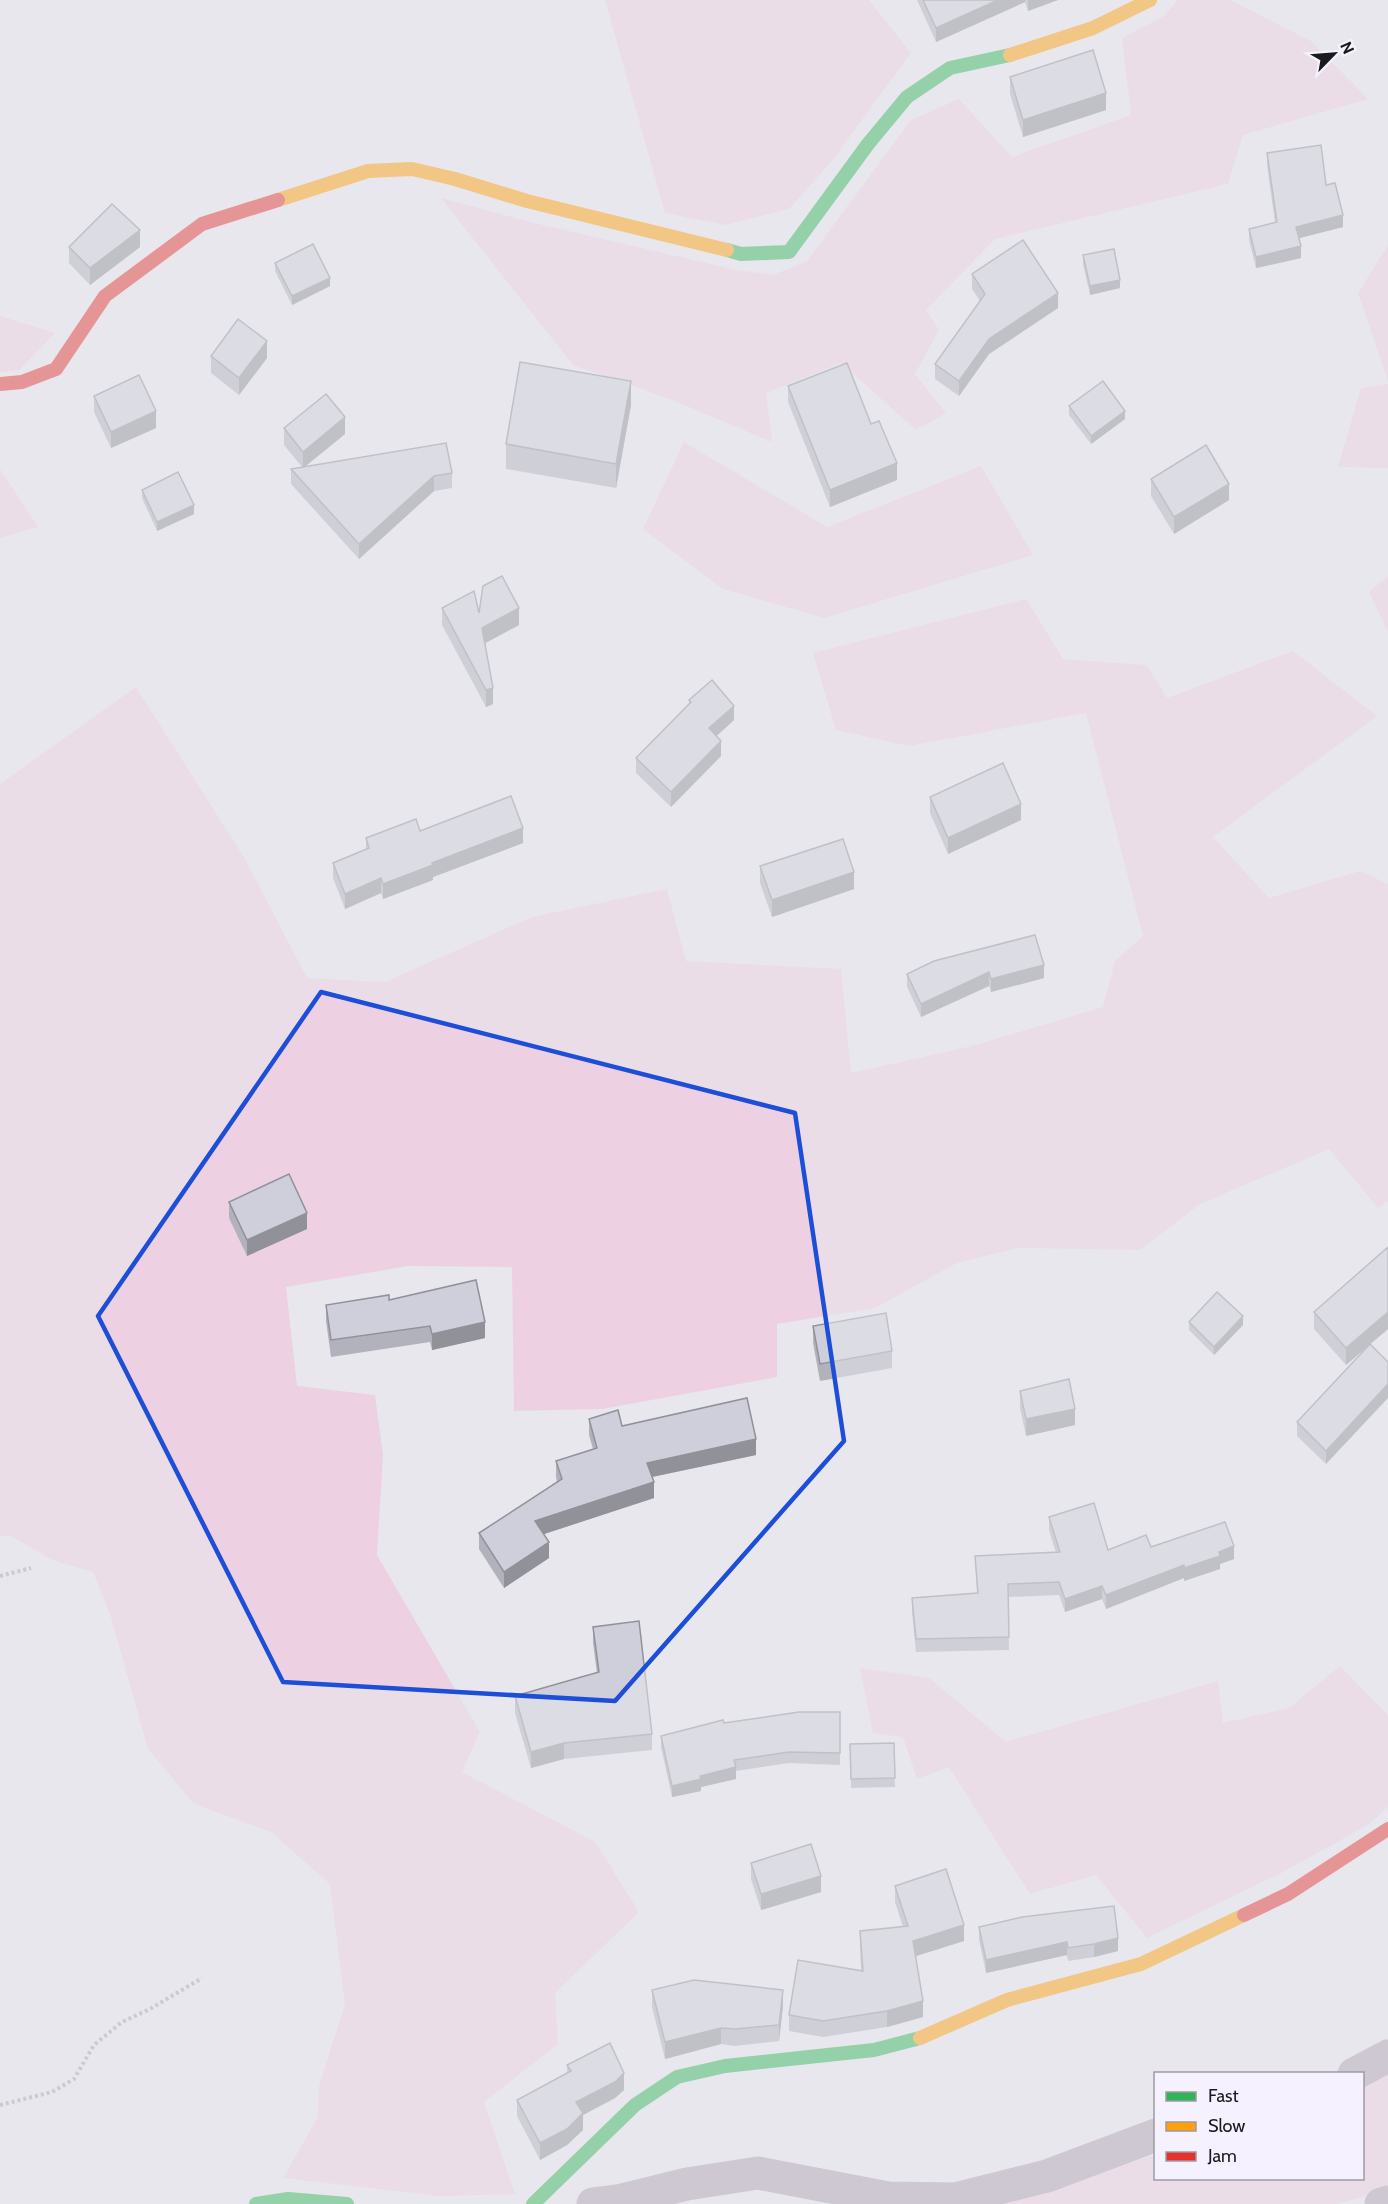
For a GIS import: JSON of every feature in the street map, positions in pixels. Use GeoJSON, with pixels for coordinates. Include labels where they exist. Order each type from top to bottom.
{"type":"FeatureCollection","features":[{"type":"Feature","properties":{"kind":"street"},"geometry":{"type":"LineString","coordinates":[[0,384],[22,382],[56,369],[105,296],[202,224],[368,171],[412,169],[455,178],[527,201],[741,254],[789,252],[868,144],[907,97],[950,68],[1024,52],[1093,28],[1150,0]]}},
{"type":"Feature","properties":{"kind":"street"},"geometry":{"type":"LineString","coordinates":[[533,2204],[635,2105],[676,2077],[725,2066],[874,2050],[926,2036],[1007,2000],[1141,1964],[1288,1894],[1388,1829]]}},
{"type":"Feature","properties":{"kind":"street"},"geometry":{"type":"LineString","coordinates":[[1356,2072],[1388,2056]]}},
{"type":"Feature","properties":{"kind":"street"},"geometry":{"type":"LineString","coordinates":[[593,2204],[618,2201],[687,2184],[758,2173],[888,2198],[955,2199],[1047,2176],[1154,2136]]}},
{"type":"Feature","properties":{"kind":"street"},"geometry":{"type":"LineString","coordinates":[[256,2204],[288,2199],[347,2204]]}},
{"type":"Feature","properties":{"kind":"street"},"geometry":{"type":"LineString","coordinates":[[1382,2204],[1388,2202]]}},
{"type":"Feature","properties":{"kind":"path"},"geometry":{"type":"LineString","coordinates":[[0,1576],[31,1568]]}},
{"type":"Feature","properties":{"kind":"path"},"geometry":{"type":"LineString","coordinates":[[0,2105],[52,2092],[74,2079],[94,2045],[122,2022],[150,2009],[202,1978]]}},
{"type":"Feature","properties":{"kind":"highlighted area"},"geometry":{"type":"Polygon","coordinates":[[[321,992],[795,1113],[844,1441],[615,1701],[283,1682],[98,1316],[321,992]]]}},
{"type":"Feature","properties":{"kind":"shaded area"},"geometry":{"type":"Polygon","coordinates":[[[605,0],[869,0],[911,53],[831,162],[789,209],[725,225],[665,213],[605,0]]]}},
{"type":"Feature","properties":{"kind":"shaded area"},"geometry":{"type":"Polygon","coordinates":[[[1178,0],[1230,0],[1311,41],[1368,99],[1243,135],[1228,184],[995,239],[926,310],[939,330],[915,374],[946,413],[916,430],[841,363],[766,393],[772,442],[670,399],[573,365],[441,198],[530,222],[732,269],[773,275],[807,261],[911,120],[959,99],[1012,157],[1131,115],[1122,38],[1164,16],[1178,0]]]}},
{"type":"Feature","properties":{"kind":"shaded area"},"geometry":{"type":"Polygon","coordinates":[[[1388,245],[1388,381],[1358,293],[1388,245]]]}},
{"type":"Feature","properties":{"kind":"shaded area"},"geometry":{"type":"Polygon","coordinates":[[[0,316],[55,333],[19,370],[0,372],[0,316]]]}},
{"type":"Feature","properties":{"kind":"shaded area"},"geometry":{"type":"Polygon","coordinates":[[[1388,384],[1388,468],[1338,467],[1361,388],[1388,384]]]}},
{"type":"Feature","properties":{"kind":"shaded area"},"geometry":{"type":"Polygon","coordinates":[[[684,442],[827,527],[981,466],[1033,555],[824,618],[723,589],[643,529],[684,442]]]}},
{"type":"Feature","properties":{"kind":"shaded area"},"geometry":{"type":"Polygon","coordinates":[[[0,469],[38,527],[0,538],[0,469]]]}},
{"type":"Feature","properties":{"kind":"shaded area"},"geometry":{"type":"Polygon","coordinates":[[[1388,576],[1388,632],[1369,592],[1388,576]]]}},
{"type":"Feature","properties":{"kind":"shaded area"},"geometry":{"type":"Polygon","coordinates":[[[1026,599],[1063,659],[1147,665],[1167,698],[1293,651],[1377,716],[1213,837],[1269,898],[1360,871],[1388,884],[1388,1201],[1378,1208],[1329,1149],[1200,1204],[1140,1250],[1018,1248],[957,1263],[875,1308],[777,1324],[777,1377],[602,1409],[514,1411],[512,1267],[408,1266],[286,1287],[297,1386],[375,1395],[383,1455],[377,1555],[480,1732],[462,1772],[595,1842],[639,1912],[555,1993],[558,2044],[484,2102],[515,2194],[440,2196],[283,2178],[318,2117],[319,2086],[345,2004],[330,1884],[271,1832],[194,1804],[148,1749],[110,1614],[93,1572],[52,1560],[10,1535],[0,1537],[0,784],[136,687],[245,859],[307,978],[385,982],[532,917],[667,889],[686,961],[841,969],[851,1073],[972,1046],[1103,1007],[1115,961],[1143,936],[1086,713],[909,746],[836,730],[813,653],[1026,599]]]}},
{"type":"Feature","properties":{"kind":"shaded area"},"geometry":{"type":"Polygon","coordinates":[[[1340,1666],[1388,1715],[1388,1807],[1366,1826],[1283,1872],[1147,1938],[1096,1875],[1030,1894],[949,1767],[917,1779],[903,1737],[873,1733],[860,1668],[929,1678],[1006,1742],[1218,1681],[1223,1723],[1289,1708],[1340,1666]]]}},
{"type":"Feature","properties":{"kind":"shaded area"},"geometry":{"type":"Polygon","coordinates":[[[1388,2071],[1388,2190],[1336,2204],[996,2204],[1154,2155],[1154,2180],[1364,2180],[1364,2083],[1388,2071]]]}},
{"type":"Feature","properties":{"kind":"building"},"geometry":{"type":"Polygon","coordinates":[[[923,0],[998,0],[936,28],[923,0]]]}},
{"type":"Feature","properties":{"kind":"building"},"geometry":{"type":"Polygon","coordinates":[[[1093,50],[1106,93],[1023,120],[1010,77],[1093,50]]]}},
{"type":"Feature","properties":{"kind":"building"},"geometry":{"type":"Polygon","coordinates":[[[1321,145],[1326,185],[1335,183],[1343,215],[1296,227],[1301,246],[1256,257],[1249,229],[1277,222],[1267,153],[1321,145]]]}},
{"type":"Feature","properties":{"kind":"building"},"geometry":{"type":"Polygon","coordinates":[[[112,204],[140,230],[90,268],[69,247],[112,204]]]}},
{"type":"Feature","properties":{"kind":"building"},"geometry":{"type":"Polygon","coordinates":[[[1023,240],[1058,293],[989,339],[959,381],[935,364],[985,294],[972,274],[1023,240]]]}},
{"type":"Feature","properties":{"kind":"building"},"geometry":{"type":"Polygon","coordinates":[[[313,244],[330,278],[292,296],[275,263],[313,244]]]}},
{"type":"Feature","properties":{"kind":"building"},"geometry":{"type":"Polygon","coordinates":[[[1114,249],[1120,280],[1090,286],[1083,255],[1114,249]]]}},
{"type":"Feature","properties":{"kind":"building"},"geometry":{"type":"Polygon","coordinates":[[[238,319],[267,341],[239,378],[211,356],[238,319]]]}},
{"type":"Feature","properties":{"kind":"building"},"geometry":{"type":"Polygon","coordinates":[[[520,362],[631,381],[616,464],[506,444],[520,362]]]}},
{"type":"Feature","properties":{"kind":"building"},"geometry":{"type":"Polygon","coordinates":[[[847,363],[871,424],[879,421],[897,463],[830,490],[788,386],[847,363]]]}},
{"type":"Feature","properties":{"kind":"building"},"geometry":{"type":"Polygon","coordinates":[[[139,375],[156,411],[111,432],[94,396],[139,375]]]}},
{"type":"Feature","properties":{"kind":"building"},"geometry":{"type":"Polygon","coordinates":[[[1103,381],[1125,411],[1091,436],[1069,406],[1103,381]]]}},
{"type":"Feature","properties":{"kind":"building"},"geometry":{"type":"Polygon","coordinates":[[[326,394],[345,417],[303,452],[284,428],[326,394]]]}},
{"type":"Feature","properties":{"kind":"building"},"geometry":{"type":"Polygon","coordinates":[[[446,443],[452,473],[434,476],[359,544],[291,469],[446,443]]]}},
{"type":"Feature","properties":{"kind":"building"},"geometry":{"type":"Polygon","coordinates":[[[1206,445],[1229,484],[1174,517],[1151,479],[1206,445]]]}},
{"type":"Feature","properties":{"kind":"building"},"geometry":{"type":"Polygon","coordinates":[[[178,472],[194,505],[157,522],[142,490],[178,472]]]}},
{"type":"Feature","properties":{"kind":"building"},"geometry":{"type":"Polygon","coordinates":[[[502,576],[519,608],[482,628],[493,688],[486,690],[442,608],[474,591],[479,613],[483,586],[502,576]]]}},
{"type":"Feature","properties":{"kind":"building"},"geometry":{"type":"Polygon","coordinates":[[[712,680],[734,706],[709,728],[721,741],[671,792],[636,758],[691,702],[689,700],[712,680]]]}},
{"type":"Feature","properties":{"kind":"building"},"geometry":{"type":"Polygon","coordinates":[[[1003,763],[1021,804],[948,838],[930,797],[1003,763]]]}},
{"type":"Feature","properties":{"kind":"building"},"geometry":{"type":"Polygon","coordinates":[[[511,796],[523,828],[383,884],[381,878],[345,894],[333,863],[369,848],[366,838],[416,819],[420,831],[511,796]]]}},
{"type":"Feature","properties":{"kind":"building"},"geometry":{"type":"Polygon","coordinates":[[[843,839],[854,872],[772,900],[760,866],[843,839]]]}},
{"type":"Feature","properties":{"kind":"building"},"geometry":{"type":"Polygon","coordinates":[[[1035,935],[1044,965],[991,979],[989,972],[921,1004],[907,974],[934,961],[1035,935]]]}},
{"type":"Feature","properties":{"kind":"building"},"geometry":{"type":"Polygon","coordinates":[[[289,1174],[307,1213],[247,1240],[229,1202],[289,1174]]]}},
{"type":"Feature","properties":{"kind":"building"},"geometry":{"type":"Polygon","coordinates":[[[1388,1247],[1388,1312],[1346,1348],[1314,1312],[1388,1247]]]}},
{"type":"Feature","properties":{"kind":"building"},"geometry":{"type":"Polygon","coordinates":[[[476,1280],[485,1322],[432,1334],[430,1326],[331,1340],[326,1305],[389,1295],[389,1300],[476,1280]]]}},
{"type":"Feature","properties":{"kind":"building"},"geometry":{"type":"Polygon","coordinates":[[[1217,1292],[1243,1316],[1214,1347],[1189,1322],[1217,1292]]]}},
{"type":"Feature","properties":{"kind":"building"},"geometry":{"type":"Polygon","coordinates":[[[886,1313],[892,1351],[820,1364],[813,1326],[886,1313]]]}},
{"type":"Feature","properties":{"kind":"building"},"geometry":{"type":"Polygon","coordinates":[[[1370,1344],[1388,1362],[1388,1384],[1326,1451],[1297,1422],[1370,1344]]]}},
{"type":"Feature","properties":{"kind":"building"},"geometry":{"type":"Polygon","coordinates":[[[1069,1379],[1075,1409],[1026,1419],[1020,1391],[1069,1379]]]}},
{"type":"Feature","properties":{"kind":"building"},"geometry":{"type":"Polygon","coordinates":[[[747,1398],[756,1439],[647,1463],[654,1482],[535,1521],[549,1542],[504,1572],[479,1533],[562,1479],[556,1461],[597,1448],[589,1419],[618,1410],[622,1426],[747,1398]]]}},
{"type":"Feature","properties":{"kind":"building"},"geometry":{"type":"Polygon","coordinates":[[[1094,1503],[1108,1550],[1146,1535],[1151,1547],[1225,1522],[1234,1546],[1219,1552],[1220,1556],[1184,1568],[1184,1565],[1106,1595],[1102,1586],[1065,1599],[1059,1582],[1008,1584],[1009,1637],[916,1639],[912,1598],[978,1593],[975,1556],[1060,1552],[1049,1517],[1094,1503]]]}},
{"type":"Feature","properties":{"kind":"building"},"geometry":{"type":"Polygon","coordinates":[[[639,1621],[652,1734],[564,1743],[531,1752],[515,1696],[599,1672],[593,1627],[639,1621]]]}},
{"type":"Feature","properties":{"kind":"building"},"geometry":{"type":"Polygon","coordinates":[[[799,1712],[840,1712],[840,1753],[789,1752],[734,1760],[736,1767],[672,1786],[661,1736],[723,1720],[724,1723],[799,1712]]]}},
{"type":"Feature","properties":{"kind":"building"},"geometry":{"type":"Polygon","coordinates":[[[894,1743],[895,1778],[851,1779],[850,1744],[894,1743]]]}},
{"type":"Feature","properties":{"kind":"building"},"geometry":{"type":"Polygon","coordinates":[[[811,1844],[821,1876],[761,1894],[751,1863],[811,1844]]]}},
{"type":"Feature","properties":{"kind":"building"},"geometry":{"type":"Polygon","coordinates":[[[946,1869],[964,1925],[913,1941],[923,2001],[887,2011],[823,2021],[789,2015],[798,1960],[863,1971],[860,1931],[908,1926],[895,1886],[946,1869]]]}},
{"type":"Feature","properties":{"kind":"building"},"geometry":{"type":"Polygon","coordinates":[[[1114,1906],[1118,1938],[1068,1948],[1067,1942],[986,1960],[979,1927],[1022,1917],[1114,1906]]]}},
{"type":"Feature","properties":{"kind":"building"},"geometry":{"type":"Polygon","coordinates":[[[694,1980],[783,1990],[779,2025],[721,2028],[665,2042],[652,1990],[694,1980]]]}},
{"type":"Feature","properties":{"kind":"building"},"geometry":{"type":"Polygon","coordinates":[[[610,2043],[624,2073],[615,2082],[576,2102],[583,2113],[567,2129],[540,2143],[517,2100],[571,2071],[567,2065],[610,2043]]]}},
{"type":"Feature","properties":{"kind":"traffic: fast"},"geometry":{"type":"LineString","coordinates":[[727,250],[741,254],[789,252],[868,144],[907,97],[950,68],[1010,55]]}},
{"type":"Feature","properties":{"kind":"traffic: fast"},"geometry":{"type":"LineString","coordinates":[[533,2204],[635,2105],[677,2077],[725,2066],[874,2050],[920,2038]]}},
{"type":"Feature","properties":{"kind":"traffic: fast"},"geometry":{"type":"LineString","coordinates":[[256,2204],[288,2199],[347,2204]]}},
{"type":"Feature","properties":{"kind":"traffic: slow"},"geometry":{"type":"LineString","coordinates":[[1010,55],[1093,28],[1150,0]]}},
{"type":"Feature","properties":{"kind":"traffic: slow"},"geometry":{"type":"LineString","coordinates":[[278,200],[368,171],[412,169],[455,179],[527,201],[727,250]]}},
{"type":"Feature","properties":{"kind":"traffic: slow"},"geometry":{"type":"LineString","coordinates":[[920,2038],[1007,2000],[1141,1964],[1244,1915]]}},
{"type":"Feature","properties":{"kind":"traffic: jam"},"geometry":{"type":"LineString","coordinates":[[0,384],[22,382],[56,369],[105,296],[202,224],[278,200]]}},
{"type":"Feature","properties":{"kind":"traffic: jam"},"geometry":{"type":"LineString","coordinates":[[1244,1915],[1288,1894],[1388,1829]]}}]}
